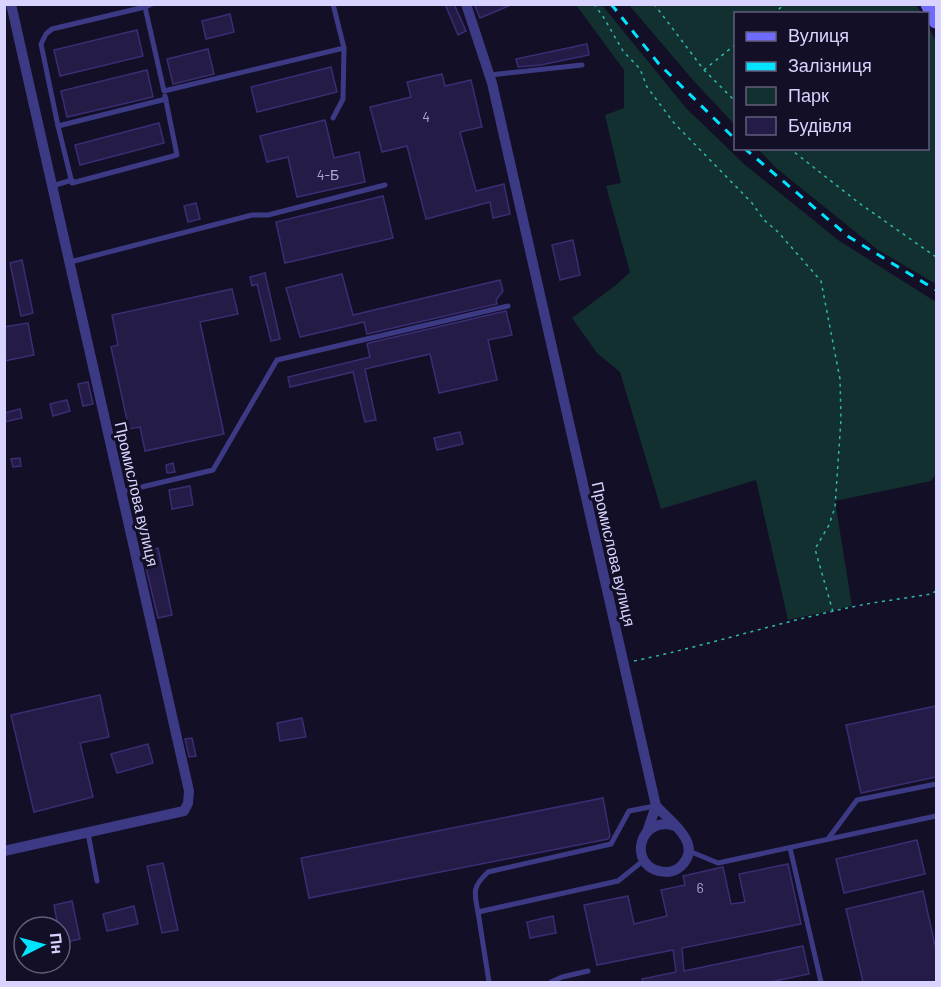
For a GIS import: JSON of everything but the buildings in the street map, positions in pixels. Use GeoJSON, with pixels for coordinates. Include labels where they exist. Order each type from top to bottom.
{"type":"FeatureCollection","features":[{"type":"Feature","properties":{"kind":"main road"},"geometry":{"type":"LineString","coordinates":[[928,4],[936,21]]}},
{"type":"Feature","properties":{"kind":"street","name":"Промислова вулиця"},"geometry":{"type":"LineString","coordinates":[[466,4],[490,75],[656,806]]}},
{"type":"Feature","properties":{"kind":"street","name":"Промислова вулиця"},"geometry":{"type":"LineString","coordinates":[[4,851],[184,811],[188,803],[189,791],[70,261],[9,7]]}},
{"type":"Feature","properties":{"kind":"street"},"geometry":{"type":"LineString","coordinates":[[656,806],[675,826],[686,837],[689,851],[682,865],[669,872],[654,870],[644,860],[641,845],[656,806]]}},
{"type":"Feature","properties":{"kind":"street"},"geometry":{"type":"LineString","coordinates":[[647,832],[660,824],[675,826]]}},
{"type":"Feature","properties":{"kind":"lane"},"geometry":{"type":"LineString","coordinates":[[145,7],[177,155],[72,183],[41,44],[51,29],[152,4]]}},
{"type":"Feature","properties":{"kind":"lane"},"geometry":{"type":"LineString","coordinates":[[333,4],[344,48],[343,99],[333,118]]}},
{"type":"Feature","properties":{"kind":"lane"},"geometry":{"type":"LineString","coordinates":[[164,91],[344,48]]}},
{"type":"Feature","properties":{"kind":"lane"},"geometry":{"type":"LineString","coordinates":[[490,75],[582,65]]}},
{"type":"Feature","properties":{"kind":"lane"},"geometry":{"type":"LineString","coordinates":[[58,126],[166,99]]}},
{"type":"Feature","properties":{"kind":"lane"},"geometry":{"type":"LineString","coordinates":[[52,186],[72,180]]}},
{"type":"Feature","properties":{"kind":"lane"},"geometry":{"type":"LineString","coordinates":[[70,261],[252,215],[268,215],[385,185]]}},
{"type":"Feature","properties":{"kind":"lane"},"geometry":{"type":"LineString","coordinates":[[121,492],[213,470],[277,360],[508,306]]}},
{"type":"Feature","properties":{"kind":"lane"},"geometry":{"type":"LineString","coordinates":[[828,839],[858,800],[936,784]]}},
{"type":"Feature","properties":{"kind":"lane"},"geometry":{"type":"LineString","coordinates":[[489,982],[474,892],[478,882],[488,873],[611,844],[629,811],[656,806]]}},
{"type":"Feature","properties":{"kind":"lane"},"geometry":{"type":"LineString","coordinates":[[689,851],[718,863],[936,816]]}},
{"type":"Feature","properties":{"kind":"lane"},"geometry":{"type":"LineString","coordinates":[[88,833],[97,881]]}},
{"type":"Feature","properties":{"kind":"lane"},"geometry":{"type":"LineString","coordinates":[[790,848],[821,982]]}},
{"type":"Feature","properties":{"kind":"lane"},"geometry":{"type":"LineString","coordinates":[[478,912],[618,881],[644,860]]}},
{"type":"Feature","properties":{"kind":"lane"},"geometry":{"type":"LineString","coordinates":[[551,982],[588,971]]}},
{"type":"Feature","properties":{"kind":"path"},"geometry":{"type":"LineString","coordinates":[[594,4],[623,51],[640,69],[647,87],[674,123],[752,203],[764,220],[778,232],[821,281],[840,379],[841,419],[835,507],[829,525],[815,549],[833,612]]}},
{"type":"Feature","properties":{"kind":"path"},"geometry":{"type":"LineString","coordinates":[[654,4],[704,70],[734,101]]}},
{"type":"Feature","properties":{"kind":"path"},"geometry":{"type":"LineString","coordinates":[[704,70],[734,45]]}},
{"type":"Feature","properties":{"kind":"path"},"geometry":{"type":"LineString","coordinates":[[792,150],[859,203],[936,257]]}},
{"type":"Feature","properties":{"kind":"path"},"geometry":{"type":"LineString","coordinates":[[624,663],[833,612],[932,594],[936,591]]}},
{"type":"Feature","properties":{"kind":"green space"},"geometry":{"type":"Polygon","coordinates":[[[916,4],[920,12],[734,12],[734,124],[629,5],[916,4]]]}},
{"type":"Feature","properties":{"kind":"green space"},"geometry":{"type":"Polygon","coordinates":[[[576,5],[602,5],[686,108],[744,164],[838,240],[936,302],[936,474],[931,481],[835,501],[852,606],[788,620],[756,480],[661,509],[620,372],[597,353],[572,318],[630,272],[606,186],[621,183],[605,115],[624,108],[624,70],[576,5]]]}},
{"type":"Feature","properties":{"kind":"green space"},"geometry":{"type":"Polygon","coordinates":[[[929,28],[936,42],[936,284],[878,250],[776,168],[759,150],[929,150],[929,28]]]}},
{"type":"Feature","properties":{"kind":"railway"},"geometry":{"type":"LineString","coordinates":[[611,4],[659,64],[734,138]]}},
{"type":"Feature","properties":{"kind":"railway"},"geometry":{"type":"LineString","coordinates":[[746,150],[849,237],[936,290]]}}]}
